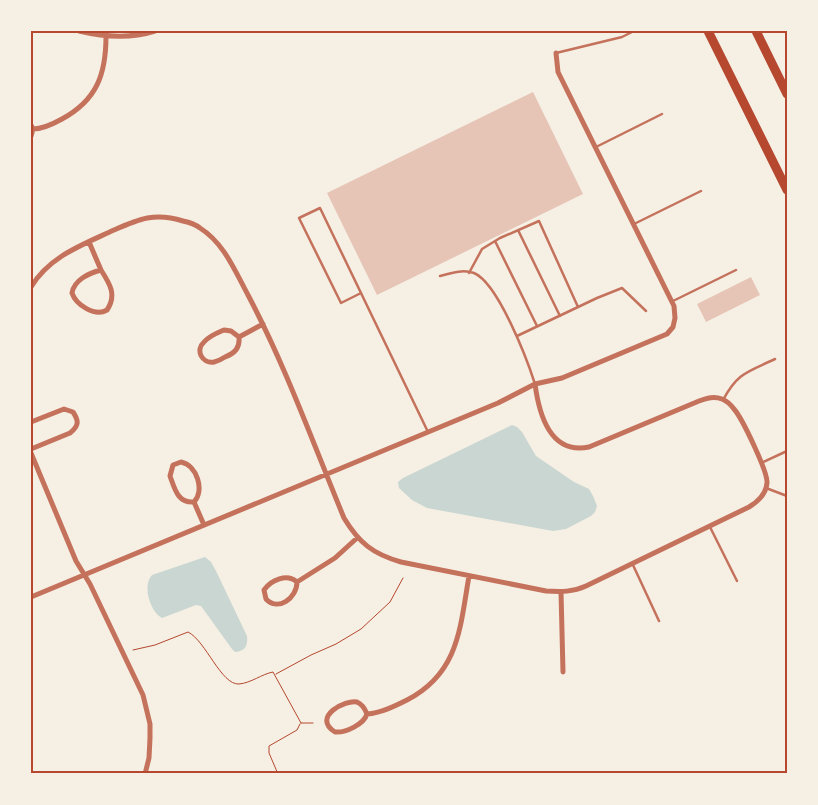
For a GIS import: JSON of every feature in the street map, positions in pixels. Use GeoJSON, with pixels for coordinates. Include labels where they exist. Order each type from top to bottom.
{"type":"FeatureCollection","features":[{"type":"Feature","properties":{"kind":"highway"},"geometry":{"type":"LineString","coordinates":[[708,31],[787,190]]}},
{"type":"Feature","properties":{"kind":"highway"},"geometry":{"type":"LineString","coordinates":[[756,31],[787,94]]}},
{"type":"Feature","properties":{"kind":"street"},"geometry":{"type":"LineString","coordinates":[[79,31],[106,36],[134,35],[155,31]]}},
{"type":"Feature","properties":{"kind":"street"},"geometry":{"type":"LineString","coordinates":[[31,136],[32,127],[44,128],[60,120],[86,102],[100,81],[104,70],[106,36]]}},
{"type":"Feature","properties":{"kind":"street"},"geometry":{"type":"LineString","coordinates":[[31,597],[498,404],[536,384],[562,378],[667,334],[673,327],[676,313],[672,302],[558,72],[556,53]]}},
{"type":"Feature","properties":{"kind":"street"},"geometry":{"type":"LineString","coordinates":[[31,288],[51,263],[68,251],[150,216],[175,218],[199,227],[211,236],[225,253],[263,324],[288,379],[344,518],[357,538],[370,549],[386,557],[468,576],[561,592],[581,588],[756,503],[762,497],[767,480],[762,463],[739,417],[734,409],[724,400],[710,397],[588,447],[573,448],[559,442],[550,432],[538,402],[536,384]]}},
{"type":"Feature","properties":{"kind":"street"},"geometry":{"type":"LineString","coordinates":[[89,242],[101,270],[112,288],[113,297],[107,310],[98,313],[77,301],[72,293],[74,284],[101,270]]}},
{"type":"Feature","properties":{"kind":"street"},"geometry":{"type":"LineString","coordinates":[[239,337],[263,324]]}},
{"type":"Feature","properties":{"kind":"street"},"geometry":{"type":"LineString","coordinates":[[224,330],[231,331],[239,337],[240,344],[236,351],[230,355],[215,362],[208,362],[200,356],[200,346],[204,340],[224,330]]}},
{"type":"Feature","properties":{"kind":"street"},"geometry":{"type":"LineString","coordinates":[[31,422],[64,409],[73,412],[77,417],[78,424],[70,433],[31,451],[76,561],[85,575],[143,695],[150,724],[149,758],[145,774]]}},
{"type":"Feature","properties":{"kind":"street"},"geometry":{"type":"LineString","coordinates":[[185,462],[194,472],[200,492],[194,502],[181,500],[175,490],[170,472],[173,465],[177,463],[185,462]]}},
{"type":"Feature","properties":{"kind":"street"},"geometry":{"type":"LineString","coordinates":[[194,502],[204,526]]}},
{"type":"Feature","properties":{"kind":"street"},"geometry":{"type":"LineString","coordinates":[[298,582],[335,558],[357,538]]}},
{"type":"Feature","properties":{"kind":"street"},"geometry":{"type":"LineString","coordinates":[[368,714],[390,708],[417,695],[426,689],[441,673],[455,646],[468,576]]}},
{"type":"Feature","properties":{"kind":"street"},"geometry":{"type":"LineString","coordinates":[[284,577],[298,582],[295,594],[287,601],[274,605],[266,599],[264,594],[266,588],[277,580],[284,577]]}},
{"type":"Feature","properties":{"kind":"street"},"geometry":{"type":"LineString","coordinates":[[561,592],[563,672]]}},
{"type":"Feature","properties":{"kind":"street"},"geometry":{"type":"LineString","coordinates":[[352,702],[359,703],[368,714],[361,723],[339,733],[332,730],[327,724],[326,719],[330,713],[352,702]]}},
{"type":"Feature","properties":{"kind":"lane"},"geometry":{"type":"LineString","coordinates":[[556,53],[622,37],[634,31]]}},
{"type":"Feature","properties":{"kind":"lane"},"geometry":{"type":"LineString","coordinates":[[595,147],[662,114]]}},
{"type":"Feature","properties":{"kind":"lane"},"geometry":{"type":"LineString","coordinates":[[633,225],[701,191]]}},
{"type":"Feature","properties":{"kind":"lane"},"geometry":{"type":"LineString","coordinates":[[361,293],[341,303],[299,218],[320,208],[361,293],[428,432]]}},
{"type":"Feature","properties":{"kind":"lane"},"geometry":{"type":"LineString","coordinates":[[469,273],[482,249],[539,221],[578,307]]}},
{"type":"Feature","properties":{"kind":"lane"},"geometry":{"type":"LineString","coordinates":[[518,230],[560,316]]}},
{"type":"Feature","properties":{"kind":"lane"},"geometry":{"type":"LineString","coordinates":[[495,241],[537,326]]}},
{"type":"Feature","properties":{"kind":"lane"},"geometry":{"type":"LineString","coordinates":[[672,302],[736,270]]}},
{"type":"Feature","properties":{"kind":"lane"},"geometry":{"type":"LineString","coordinates":[[440,276],[460,271],[475,274],[489,285],[517,336],[536,384]]}},
{"type":"Feature","properties":{"kind":"lane"},"geometry":{"type":"LineString","coordinates":[[517,336],[622,288],[646,310]]}},
{"type":"Feature","properties":{"kind":"lane"},"geometry":{"type":"LineString","coordinates":[[724,400],[734,381],[742,374],[775,360]]}},
{"type":"Feature","properties":{"kind":"lane"},"geometry":{"type":"LineString","coordinates":[[762,463],[787,451]]}},
{"type":"Feature","properties":{"kind":"lane"},"geometry":{"type":"LineString","coordinates":[[766,488],[787,496]]}},
{"type":"Feature","properties":{"kind":"lane"},"geometry":{"type":"LineString","coordinates":[[709,526],[736,581]]}},
{"type":"Feature","properties":{"kind":"lane"},"geometry":{"type":"LineString","coordinates":[[632,563],[659,621]]}},
{"type":"Feature","properties":{"kind":"path"},"geometry":{"type":"LineString","coordinates":[[275,675],[361,630],[390,602],[403,578]]}},
{"type":"Feature","properties":{"kind":"path"},"geometry":{"type":"LineString","coordinates":[[133,650],[155,645],[188,632],[196,636],[225,676],[235,683],[244,683],[273,672],[301,723]]}},
{"type":"Feature","properties":{"kind":"path"},"geometry":{"type":"LineString","coordinates":[[301,723],[313,723]]}},
{"type":"Feature","properties":{"kind":"path"},"geometry":{"type":"LineString","coordinates":[[278,774],[269,752],[269,746],[297,730],[301,723]]}},
{"type":"Feature","properties":{"kind":"shaded area"},"geometry":{"type":"Polygon","coordinates":[[[512,425],[522,432],[536,456],[574,482],[589,489],[597,506],[591,516],[566,529],[553,531],[427,508],[412,500],[399,488],[398,482],[403,478],[512,425]]]}},
{"type":"Feature","properties":{"kind":"shaded area"},"geometry":{"type":"Polygon","coordinates":[[[205,557],[211,562],[216,571],[247,636],[247,643],[241,650],[235,652],[232,649],[201,606],[196,605],[162,618],[151,604],[148,585],[152,575],[205,557]]]}},
{"type":"Feature","properties":{"kind":"building"},"geometry":{"type":"Polygon","coordinates":[[[533,92],[583,194],[377,295],[327,193],[533,92]]]}},
{"type":"Feature","properties":{"kind":"building"},"geometry":{"type":"Polygon","coordinates":[[[751,277],[760,295],[706,322],[697,304],[751,277]]]}}]}
